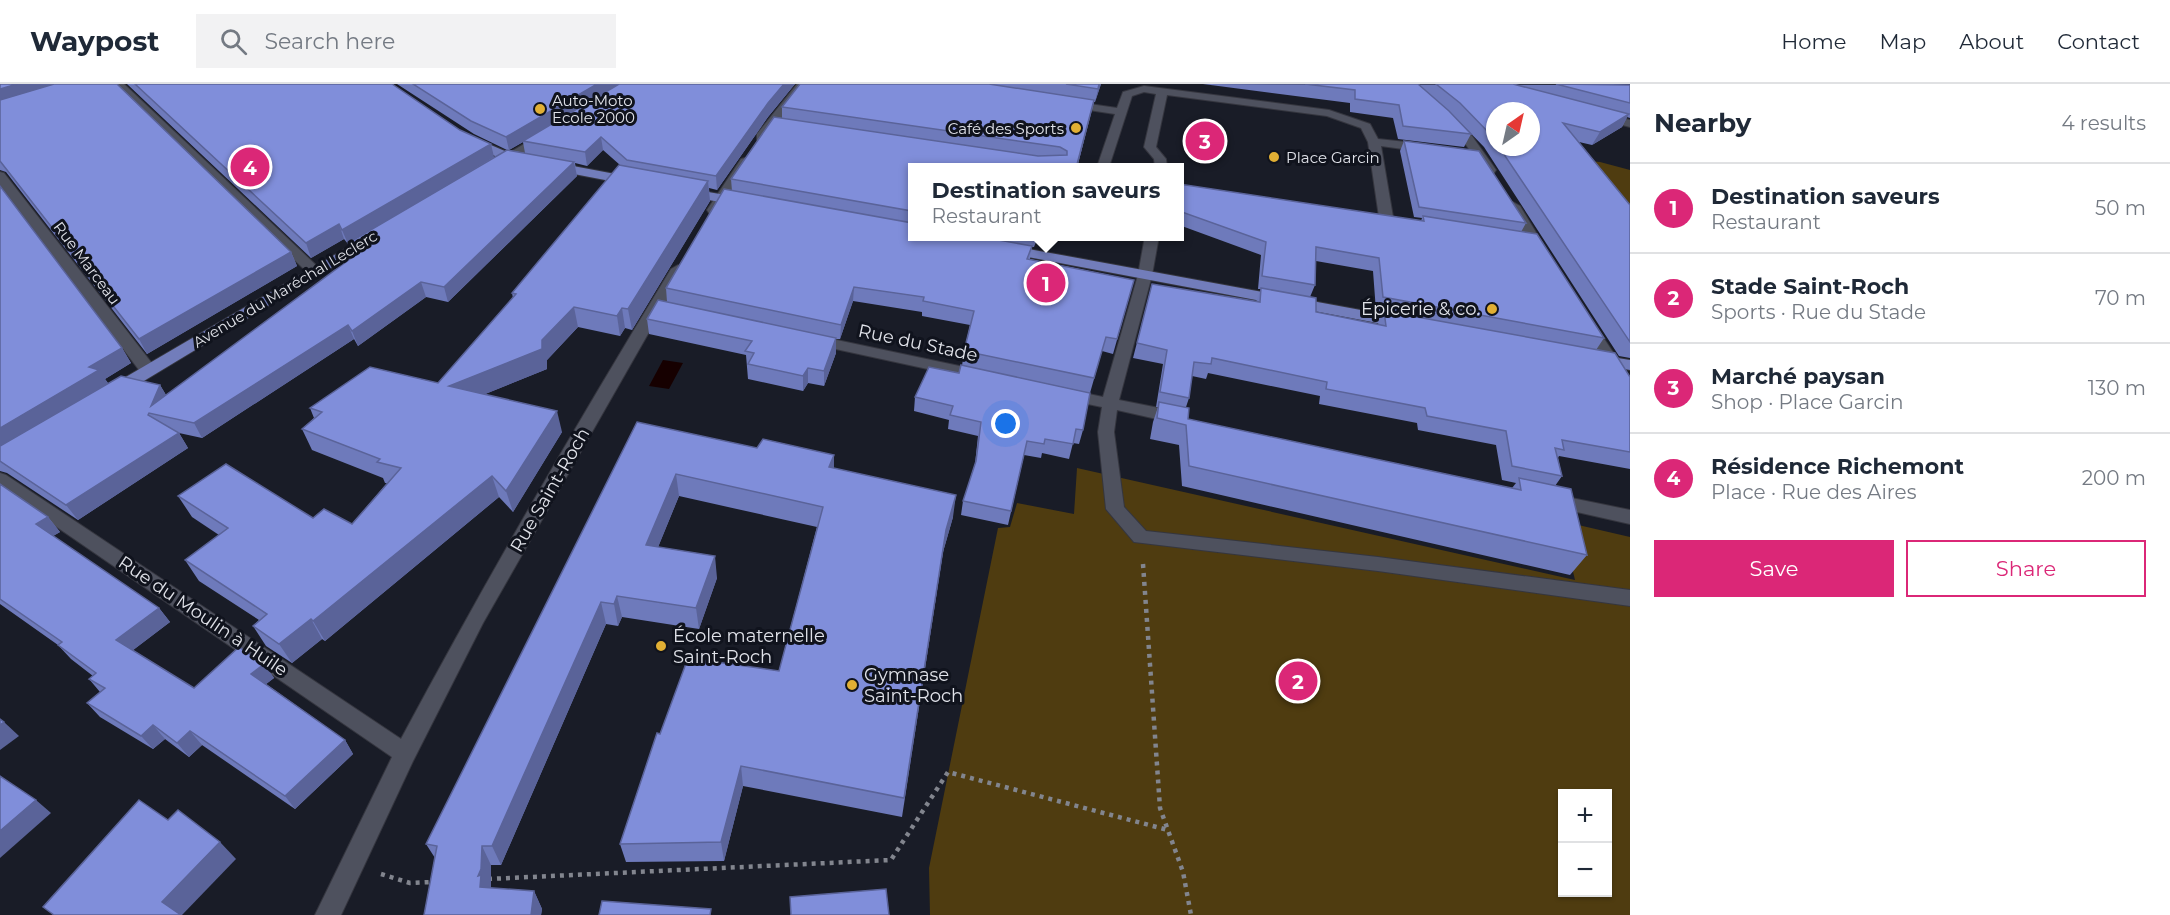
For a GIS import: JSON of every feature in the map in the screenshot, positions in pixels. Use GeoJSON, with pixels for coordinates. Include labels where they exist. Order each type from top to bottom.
{"type":"FeatureCollection","features":[{"type":"Feature","properties":{"kind":"main road"},"geometry":{"type":"LineString","coordinates":[[460,133],[508,157],[644,184]]}},
{"type":"Feature","properties":{"kind":"main road"},"geometry":{"type":"LineString","coordinates":[[492,167],[508,157]]}},
{"type":"Feature","properties":{"kind":"main road"},"geometry":{"type":"LineString","coordinates":[[677,190],[754,204]]}},
{"type":"Feature","properties":{"kind":"main road","name":"Avenue du Maréchal Leclerc"},"geometry":{"type":"LineString","coordinates":[[102,398],[387,229]]}},
{"type":"Feature","properties":{"kind":"main road"},"geometry":{"type":"LineString","coordinates":[[992,247],[1420,326]]}},
{"type":"Feature","properties":{"kind":"main road"},"geometry":{"type":"LineString","coordinates":[[1581,357],[1630,365]]}},
{"type":"Feature","properties":{"kind":"street"},"geometry":{"type":"LineString","coordinates":[[118,84],[314,271]]}},
{"type":"Feature","properties":{"kind":"street"},"geometry":{"type":"LineString","coordinates":[[707,222],[720,198],[803,84]]}},
{"type":"Feature","properties":{"kind":"street"},"geometry":{"type":"LineString","coordinates":[[1105,163],[1127,94],[1134,90],[1162,91],[1329,113],[1366,126],[1374,142],[1386,217]]}},
{"type":"Feature","properties":{"kind":"street"},"geometry":{"type":"LineString","coordinates":[[1160,163],[1160,159],[1150,147],[1162,91]]}},
{"type":"Feature","properties":{"kind":"street"},"geometry":{"type":"LineString","coordinates":[[1058,102],[1121,112]]}},
{"type":"Feature","properties":{"kind":"street"},"geometry":{"type":"LineString","coordinates":[[1584,112],[1630,124]]}},
{"type":"Feature","properties":{"kind":"street"},"geometry":{"type":"LineString","coordinates":[[1440,113],[1468,139],[1480,155],[1552,269]]}},
{"type":"Feature","properties":{"kind":"street"},"geometry":{"type":"LineString","coordinates":[[508,157],[559,127]]}},
{"type":"Feature","properties":{"kind":"street"},"geometry":{"type":"LineString","coordinates":[[1374,142],[1434,149]]}},
{"type":"Feature","properties":{"kind":"street"},"geometry":{"type":"LineString","coordinates":[[1458,152],[1480,155]]}},
{"type":"Feature","properties":{"kind":"street","name":"Rue Marceau"},"geometry":{"type":"LineString","coordinates":[[0,176],[148,370]]}},
{"type":"Feature","properties":{"kind":"street"},"geometry":{"type":"LineString","coordinates":[[1512,238],[1535,242]]}},
{"type":"Feature","properties":{"kind":"street"},"geometry":{"type":"LineString","coordinates":[[1151,241],[1145,274],[1110,403],[1107,432],[1115,509],[1141,537],[1378,564],[1630,598]]}},
{"type":"Feature","properties":{"kind":"street","name":"Rue Saint-Roch"},"geometry":{"type":"LineString","coordinates":[[328,915],[405,754],[477,618],[661,308],[690,250]]}},
{"type":"Feature","properties":{"kind":"street"},"geometry":{"type":"LineString","coordinates":[[1580,313],[1630,390]]}},
{"type":"Feature","properties":{"kind":"street","name":"Rue du Stade"},"geometry":{"type":"LineString","coordinates":[[793,336],[999,380]]}},
{"type":"Feature","properties":{"kind":"street"},"geometry":{"type":"LineString","coordinates":[[1044,389],[1200,423]]}},
{"type":"Feature","properties":{"kind":"street","name":"Rue du Moulin à Huile"},"geometry":{"type":"LineString","coordinates":[[0,479],[405,754]]}},
{"type":"Feature","properties":{"kind":"street"},"geometry":{"type":"LineString","coordinates":[[1537,496],[1630,517]]}},
{"type":"Feature","properties":{"kind":"path"},"geometry":{"type":"LineString","coordinates":[[1141,537],[1160,808],[1183,872],[1191,915]]}},
{"type":"Feature","properties":{"kind":"path"},"geometry":{"type":"LineString","coordinates":[[481,880],[891,860],[948,772],[1168,830]]}},
{"type":"Feature","properties":{"kind":"path"},"geometry":{"type":"LineString","coordinates":[[351,866],[410,883],[434,882]]}},
{"type":"Feature","properties":{"kind":"shaded area"},"geometry":{"type":"Polygon","coordinates":[[[1577,160],[1600,162],[1630,170],[1630,231],[1577,160]]]}},
{"type":"Feature","properties":{"kind":"shaded area"},"geometry":{"type":"Polygon","coordinates":[[[663,360],[683,363],[669,389],[649,386],[663,360]]]}},
{"type":"Feature","properties":{"kind":"shaded area"},"geometry":{"type":"Polygon","coordinates":[[[1077,468],[1575,580],[1561,521],[1630,537],[1630,915],[930,915],[929,868],[998,528],[1010,527],[1017,503],[1074,514],[1077,468]]]}},
{"type":"Feature","properties":{"kind":"building"},"geometry":{"type":"Polygon","coordinates":[[[0,84],[17,84],[0,89],[0,84]]]}},
{"type":"Feature","properties":{"kind":"building"},"geometry":{"type":"Polygon","coordinates":[[[54,84],[117,84],[291,252],[139,339],[0,161],[0,100],[54,84]]]}},
{"type":"Feature","properties":{"kind":"building"},"geometry":{"type":"Polygon","coordinates":[[[135,84],[392,84],[460,130],[491,144],[342,230],[339,224],[306,243],[135,84]]]}},
{"type":"Feature","properties":{"kind":"building"},"geometry":{"type":"Polygon","coordinates":[[[413,84],[597,84],[506,137],[471,121],[413,84]]]}},
{"type":"Feature","properties":{"kind":"building"},"geometry":{"type":"Polygon","coordinates":[[[619,84],[784,84],[716,176],[627,160],[601,137],[585,152],[523,141],[619,84]]]}},
{"type":"Feature","properties":{"kind":"building"},"geometry":{"type":"Polygon","coordinates":[[[800,84],[989,84],[1094,100],[1077,163],[908,163],[908,210],[731,179],[774,117],[1038,156],[1067,155],[1067,151],[1060,147],[782,107],[800,84]]]}},
{"type":"Feature","properties":{"kind":"building"},"geometry":{"type":"Polygon","coordinates":[[[1066,84],[1099,84],[1098,89],[1066,84]]]}},
{"type":"Feature","properties":{"kind":"building"},"geometry":{"type":"Polygon","coordinates":[[[1305,84],[1418,84],[1471,134],[1403,126],[1399,105],[1355,99],[1355,90],[1305,84]]]}},
{"type":"Feature","properties":{"kind":"building"},"geometry":{"type":"Polygon","coordinates":[[[1436,84],[1513,84],[1629,114],[1600,132],[1563,123],[1630,205],[1630,342],[1505,156],[1540,156],[1540,102],[1486,102],[1486,130],[1460,103],[1436,84]]]}},
{"type":"Feature","properties":{"kind":"building"},"geometry":{"type":"Polygon","coordinates":[[[1556,84],[1630,85],[1630,103],[1556,84]]]}},
{"type":"Feature","properties":{"kind":"building"},"geometry":{"type":"Polygon","coordinates":[[[1404,141],[1479,151],[1526,223],[1419,207],[1404,141]]]}},
{"type":"Feature","properties":{"kind":"building"},"geometry":{"type":"Polygon","coordinates":[[[507,150],[574,162],[444,287],[421,282],[352,331],[348,325],[194,423],[149,413],[148,415],[179,433],[66,505],[0,461],[0,446],[121,376],[160,385],[151,406],[358,253],[350,242],[507,150]]]}},
{"type":"Feature","properties":{"kind":"building"},"geometry":{"type":"Polygon","coordinates":[[[619,165],[708,181],[628,309],[622,308],[617,316],[574,307],[542,340],[542,349],[449,386],[557,411],[506,491],[492,476],[313,621],[311,619],[279,644],[253,626],[267,614],[185,560],[228,528],[178,496],[226,464],[313,518],[324,509],[352,524],[401,468],[377,462],[380,459],[302,429],[322,412],[310,408],[370,367],[438,383],[516,294],[512,293],[619,165]]]}},
{"type":"Feature","properties":{"kind":"building"},"geometry":{"type":"Polygon","coordinates":[[[1184,185],[1424,221],[1423,216],[1537,234],[1604,338],[1383,297],[1379,258],[1316,247],[1315,285],[1262,276],[1266,242],[1184,213],[1184,185]]]}},
{"type":"Feature","properties":{"kind":"building"},"geometry":{"type":"Polygon","coordinates":[[[0,186],[122,348],[89,367],[99,370],[0,428],[0,186]]]}},
{"type":"Feature","properties":{"kind":"building"},"geometry":{"type":"Polygon","coordinates":[[[724,189],[908,222],[908,241],[1004,241],[1032,246],[1027,259],[1134,280],[1117,339],[1106,337],[1094,378],[964,351],[974,311],[923,301],[924,297],[854,287],[841,325],[666,288],[724,189]]]}},
{"type":"Feature","properties":{"kind":"building"},"geometry":{"type":"Polygon","coordinates":[[[1152,284],[1260,302],[1261,288],[1316,298],[1316,312],[1386,326],[1384,311],[1615,353],[1630,377],[1630,452],[1562,440],[1564,450],[1555,448],[1562,476],[1512,466],[1506,431],[1427,416],[1425,408],[1326,389],[1327,382],[1212,358],[1211,364],[1194,362],[1189,398],[1160,392],[1167,350],[1137,343],[1152,284]]]}},
{"type":"Feature","properties":{"kind":"building"},"geometry":{"type":"Polygon","coordinates":[[[658,300],[836,338],[824,371],[808,368],[803,376],[748,364],[754,353],[745,351],[752,341],[647,319],[658,300]]]}},
{"type":"Feature","properties":{"kind":"building"},"geometry":{"type":"Polygon","coordinates":[[[961,365],[1090,393],[1083,430],[1076,429],[1073,444],[1045,439],[1044,444],[1027,441],[1011,511],[963,501],[976,461],[981,422],[950,415],[953,406],[915,397],[929,367],[959,373],[961,365]]]}},
{"type":"Feature","properties":{"kind":"building"},"geometry":{"type":"Polygon","coordinates":[[[1159,402],[1189,408],[1188,419],[1521,490],[1519,478],[1571,489],[1587,555],[1189,466],[1186,425],[1157,418],[1159,402]]]}},
{"type":"Feature","properties":{"kind":"building"},"geometry":{"type":"Polygon","coordinates":[[[637,422],[757,448],[763,439],[834,455],[829,467],[956,495],[946,530],[904,798],[741,766],[721,842],[620,844],[657,733],[660,734],[688,658],[779,671],[823,507],[676,474],[646,545],[715,556],[696,608],[617,596],[614,604],[601,602],[492,846],[482,846],[481,869],[478,876],[481,875],[480,887],[534,891],[531,915],[424,915],[437,846],[426,844],[637,422]]]}},
{"type":"Feature","properties":{"kind":"building"},"geometry":{"type":"Polygon","coordinates":[[[0,484],[48,517],[36,524],[159,608],[116,640],[194,688],[239,647],[264,664],[251,674],[345,740],[285,796],[190,731],[177,743],[153,725],[141,736],[87,703],[105,688],[89,679],[96,673],[58,645],[62,642],[0,599],[0,484]]]}},
{"type":"Feature","properties":{"kind":"building"},"geometry":{"type":"Polygon","coordinates":[[[0,776],[36,800],[0,831],[0,776]]]}},
{"type":"Feature","properties":{"kind":"building"},"geometry":{"type":"Polygon","coordinates":[[[139,800],[168,820],[178,810],[220,842],[162,902],[181,915],[54,915],[43,907],[139,800]]]}},
{"type":"Feature","properties":{"kind":"building"},"geometry":{"type":"Polygon","coordinates":[[[886,889],[889,915],[791,915],[790,897],[886,889]]]}},
{"type":"Feature","properties":{"kind":"building"},"geometry":{"type":"Polygon","coordinates":[[[602,901],[711,909],[710,915],[599,915],[602,901]]]}},
{"type":"Feature","properties":{"kind":"place","name":"Auto-Moto Ecole 2000"},"geometry":{"type":"Point","coordinates":[540,109]}},
{"type":"Feature","properties":{"kind":"place","name":"Café des Sports"},"geometry":{"type":"Point","coordinates":[1076,128]}},
{"type":"Feature","properties":{"kind":"place","name":"Marché paysan"},"geometry":{"type":"Point","coordinates":[1205,141]}},
{"type":"Feature","properties":{"kind":"place","name":"Place Garcin"},"geometry":{"type":"Point","coordinates":[1274,157]}},
{"type":"Feature","properties":{"kind":"place","name":"Résidence Richemont"},"geometry":{"type":"Point","coordinates":[250,167]}},
{"type":"Feature","properties":{"kind":"place","name":"Destination saveurs"},"geometry":{"type":"Point","coordinates":[1046,283]}},
{"type":"Feature","properties":{"kind":"place","name":"Épicerie & co."},"geometry":{"type":"Point","coordinates":[1492,309]}},
{"type":"Feature","properties":{"kind":"place","name":"École maternelle Saint-Roch"},"geometry":{"type":"Point","coordinates":[661,646]}},
{"type":"Feature","properties":{"kind":"place","name":"Stade Saint-Roch"},"geometry":{"type":"Point","coordinates":[1298,681]}},
{"type":"Feature","properties":{"kind":"place","name":"Gymnase Saint-Roch"},"geometry":{"type":"Point","coordinates":[852,685]}}]}
